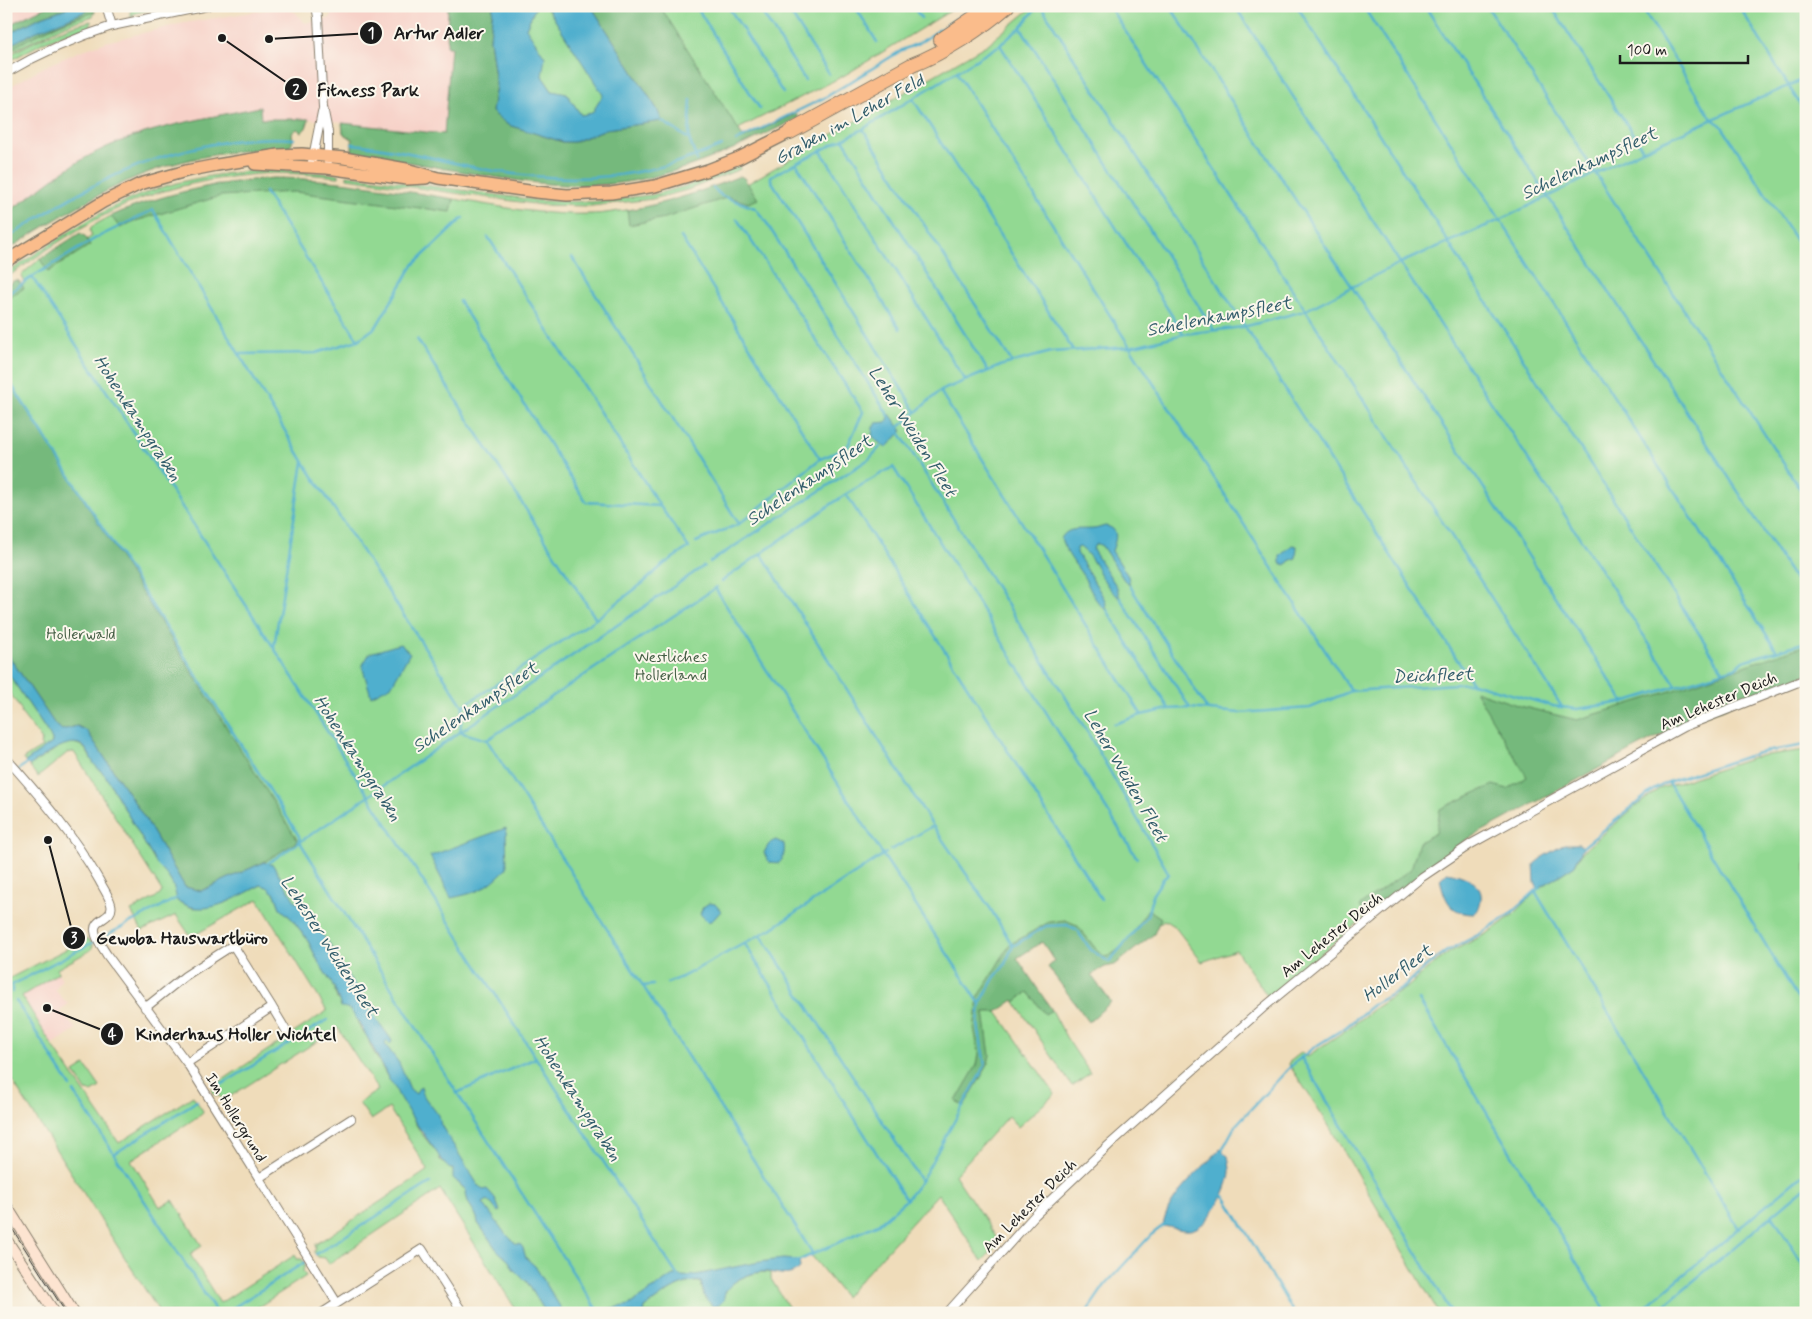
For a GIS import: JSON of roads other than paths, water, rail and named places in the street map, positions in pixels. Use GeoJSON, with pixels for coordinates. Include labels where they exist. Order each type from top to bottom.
{"type":"FeatureCollection","features":[{"type":"Feature","properties":{"kind":"highway"},"geometry":{"type":"LineString","coordinates":[[912,65],[929,48],[992,6]]}},
{"type":"Feature","properties":{"kind":"highway"},"geometry":{"type":"LineString","coordinates":[[790,132],[912,65],[930,58],[1008,6]]}},
{"type":"Feature","properties":{"kind":"main road"},"geometry":{"type":"LineString","coordinates":[[6,261],[103,202],[140,184],[186,171],[231,162],[278,155],[328,156],[406,169],[438,178],[536,192],[568,195],[611,193],[655,186],[700,172],[739,158],[790,132]]}},
{"type":"Feature","properties":{"kind":"main road"},"geometry":{"type":"LineString","coordinates":[[231,162],[327,168],[407,179],[438,178]]}},
{"type":"Feature","properties":{"kind":"main road"},"geometry":{"type":"LineString","coordinates":[[6,266],[18,254]]}},
{"type":"Feature","properties":{"kind":"main road"},"geometry":{"type":"LineString","coordinates":[[6,1205],[74,1313]]}},
{"type":"Feature","properties":{"kind":"main road"},"geometry":{"type":"LineString","coordinates":[[6,1239],[55,1313]]}},
{"type":"Feature","properties":{"kind":"street"},"geometry":{"type":"LineString","coordinates":[[106,6],[112,26]]}},
{"type":"Feature","properties":{"kind":"street"},"geometry":{"type":"LineString","coordinates":[[6,73],[67,41],[112,26],[207,6]]}},
{"type":"Feature","properties":{"kind":"street"},"geometry":{"type":"LineString","coordinates":[[316,6],[323,108],[328,132],[327,168]]}},
{"type":"Feature","properties":{"kind":"street"},"geometry":{"type":"LineString","coordinates":[[311,167],[323,108]]}},
{"type":"Feature","properties":{"kind":"street","name":"Am Lehester Deich"},"geometry":{"type":"LineString","coordinates":[[947,1313],[1035,1215],[1109,1145],[1263,1008],[1422,878],[1471,844],[1683,727],[1806,679]]}},
{"type":"Feature","properties":{"kind":"street","name":"Im Hollergrund"},"geometry":{"type":"LineString","coordinates":[[6,758],[59,820],[91,866],[110,899],[112,907],[108,916],[94,927],[98,940],[145,1008],[187,1063],[337,1303]]}},
{"type":"Feature","properties":{"kind":"street"},"geometry":{"type":"LineString","coordinates":[[145,1008],[191,972],[233,945],[287,1032]]}},
{"type":"Feature","properties":{"kind":"street"},"geometry":{"type":"LineString","coordinates":[[187,1063],[272,1007]]}},
{"type":"Feature","properties":{"kind":"street"},"geometry":{"type":"LineString","coordinates":[[259,1178],[351,1119]]}},
{"type":"Feature","properties":{"kind":"street"},"geometry":{"type":"LineString","coordinates":[[322,1313],[422,1249],[463,1313]]}},
{"type":"Feature","properties":{"kind":"water"},"geometry":{"type":"Polygon","coordinates":[[[72,6],[89,6],[87,11],[35,32],[6,47],[6,35],[39,18],[72,6]]]}},
{"type":"Feature","properties":{"kind":"water"},"geometry":{"type":"Polygon","coordinates":[[[493,6],[536,6],[526,28],[545,57],[542,76],[552,91],[567,94],[581,115],[592,113],[603,95],[548,9],[543,6],[591,6],[657,109],[662,121],[606,129],[574,142],[563,142],[508,125],[492,112],[496,85],[490,39],[493,6]]]}},
{"type":"Feature","properties":{"kind":"water"},"geometry":{"type":"Polygon","coordinates":[[[890,414],[902,431],[886,448],[872,435],[873,427],[876,423],[887,422],[890,414]]]}},
{"type":"Feature","properties":{"kind":"water"},"geometry":{"type":"Polygon","coordinates":[[[1105,526],[1110,527],[1115,532],[1112,551],[1128,576],[1130,586],[1102,546],[1098,544],[1094,546],[1093,550],[1117,587],[1120,598],[1108,587],[1086,552],[1080,547],[1077,548],[1077,553],[1105,600],[1107,610],[1095,599],[1061,539],[1071,530],[1094,529],[1105,526]]]}},
{"type":"Feature","properties":{"kind":"water"},"geometry":{"type":"Polygon","coordinates":[[[1292,545],[1297,546],[1296,558],[1289,561],[1286,565],[1280,563],[1280,556],[1292,545]]]}},
{"type":"Feature","properties":{"kind":"water"},"geometry":{"type":"Polygon","coordinates":[[[400,644],[410,653],[392,685],[371,696],[362,666],[370,653],[400,644]]]}},
{"type":"Feature","properties":{"kind":"water","name":"Lehester Weidenfleet"},"geometry":{"type":"Polygon","coordinates":[[[6,652],[54,723],[62,730],[77,726],[87,731],[146,820],[185,887],[201,891],[264,862],[273,865],[295,901],[303,906],[310,920],[329,943],[351,981],[357,987],[362,999],[391,1039],[392,1042],[390,1044],[386,1041],[385,1044],[399,1063],[410,1089],[416,1094],[421,1087],[422,1093],[438,1115],[441,1125],[478,1185],[483,1190],[487,1189],[495,1198],[500,1211],[498,1212],[488,1200],[483,1203],[504,1232],[523,1248],[526,1258],[535,1266],[564,1313],[546,1313],[527,1282],[497,1250],[478,1223],[466,1196],[466,1190],[453,1178],[453,1169],[450,1169],[442,1161],[400,1098],[357,1020],[349,1009],[341,1007],[334,987],[307,939],[292,919],[280,908],[275,894],[267,887],[261,885],[231,900],[207,908],[188,906],[177,901],[171,881],[157,865],[105,775],[94,764],[84,747],[71,743],[48,753],[29,766],[25,762],[52,743],[52,739],[6,670],[6,652]]]}},
{"type":"Feature","properties":{"kind":"water"},"geometry":{"type":"Polygon","coordinates":[[[506,828],[507,868],[482,889],[451,898],[430,856],[506,828]]]}},
{"type":"Feature","properties":{"kind":"water"},"geometry":{"type":"Polygon","coordinates":[[[776,840],[784,844],[784,855],[779,863],[769,862],[764,853],[770,843],[776,840]]]}},
{"type":"Feature","properties":{"kind":"water"},"geometry":{"type":"Polygon","coordinates":[[[1565,844],[1579,844],[1583,847],[1575,865],[1538,889],[1535,883],[1534,864],[1565,844]]]}},
{"type":"Feature","properties":{"kind":"water"},"geometry":{"type":"Polygon","coordinates":[[[1447,872],[1460,875],[1477,885],[1481,897],[1479,908],[1474,914],[1459,911],[1450,904],[1440,879],[1447,872]]]}},
{"type":"Feature","properties":{"kind":"water"},"geometry":{"type":"Polygon","coordinates":[[[709,903],[715,904],[721,911],[713,920],[708,922],[700,914],[703,907],[709,903]]]}},
{"type":"Feature","properties":{"kind":"water"},"geometry":{"type":"Polygon","coordinates":[[[1220,1149],[1228,1156],[1230,1172],[1226,1188],[1217,1207],[1197,1228],[1190,1230],[1163,1226],[1171,1204],[1178,1194],[1220,1149]]]}},
{"type":"Feature","properties":{"kind":"water"},"geometry":{"type":"Polygon","coordinates":[[[783,1259],[799,1260],[800,1268],[790,1274],[760,1272],[748,1275],[731,1285],[724,1295],[724,1300],[719,1305],[713,1307],[704,1296],[701,1282],[693,1282],[678,1286],[664,1294],[645,1308],[644,1313],[584,1313],[629,1305],[673,1275],[689,1276],[783,1259]]]}},
{"type":"Feature","properties":{"kind":"waterway"},"geometry":{"type":"LineString","coordinates":[[696,6],[760,109]]}},
{"type":"Feature","properties":{"kind":"waterway"},"geometry":{"type":"LineString","coordinates":[[728,6],[783,93]]}},
{"type":"Feature","properties":{"kind":"waterway"},"geometry":{"type":"LineString","coordinates":[[758,6],[805,80]]}},
{"type":"Feature","properties":{"kind":"waterway"},"geometry":{"type":"LineString","coordinates":[[786,6],[829,74]]}},
{"type":"Feature","properties":{"kind":"waterway"},"geometry":{"type":"LineString","coordinates":[[855,6],[877,42]]}},
{"type":"Feature","properties":{"kind":"waterway"},"geometry":{"type":"LineString","coordinates":[[913,6],[921,18]]}},
{"type":"Feature","properties":{"kind":"waterway"},"geometry":{"type":"LineString","coordinates":[[736,141],[826,97],[902,50],[919,43],[976,6]]}},
{"type":"Feature","properties":{"kind":"waterway","name":"Graben im Leher Feld"},"geometry":{"type":"LineString","coordinates":[[916,412],[771,180],[771,176],[863,129],[1000,45],[1021,27],[1038,6]]}},
{"type":"Feature","properties":{"kind":"waterway"},"geometry":{"type":"LineString","coordinates":[[1041,6],[1472,683]]}},
{"type":"Feature","properties":{"kind":"waterway"},"geometry":{"type":"LineString","coordinates":[[1109,6],[1562,707]]}},
{"type":"Feature","properties":{"kind":"waterway"},"geometry":{"type":"LineString","coordinates":[[1170,6],[1624,702]]}},
{"type":"Feature","properties":{"kind":"waterway"},"geometry":{"type":"LineString","coordinates":[[1235,6],[1400,263],[1676,685]]}},
{"type":"Feature","properties":{"kind":"waterway"},"geometry":{"type":"LineString","coordinates":[[1297,6],[1723,671]]}},
{"type":"Feature","properties":{"kind":"waterway"},"geometry":{"type":"LineString","coordinates":[[1363,6],[1777,651]]}},
{"type":"Feature","properties":{"kind":"waterway"},"geometry":{"type":"LineString","coordinates":[[1425,6],[1806,597]]}},
{"type":"Feature","properties":{"kind":"waterway"},"geometry":{"type":"LineString","coordinates":[[1487,6],[1806,498]]}},
{"type":"Feature","properties":{"kind":"waterway"},"geometry":{"type":"LineString","coordinates":[[1551,6],[1643,150]]}},
{"type":"Feature","properties":{"kind":"waterway"},"geometry":{"type":"LineString","coordinates":[[1641,6],[1712,119],[1721,125],[1806,256]]}},
{"type":"Feature","properties":{"kind":"waterway"},"geometry":{"type":"LineString","coordinates":[[1739,6],[1806,114]]}},
{"type":"Feature","properties":{"kind":"waterway"},"geometry":{"type":"LineString","coordinates":[[1801,6],[1806,14]]}},
{"type":"Feature","properties":{"kind":"waterway"},"geometry":{"type":"LineString","coordinates":[[1021,28],[1214,330]]}},
{"type":"Feature","properties":{"kind":"waterway"},"geometry":{"type":"LineString","coordinates":[[1000,45],[1183,333]]}},
{"type":"Feature","properties":{"kind":"waterway"},"geometry":{"type":"LineString","coordinates":[[957,73],[1351,691]]}},
{"type":"Feature","properties":{"kind":"waterway","name":"Schelenkampsfleet"},"geometry":{"type":"LineString","coordinates":[[898,428],[940,391],[1003,365],[1051,352],[1130,347],[1184,334],[1243,327],[1304,311],[1400,263],[1500,220],[1643,150],[1806,78]]}},
{"type":"Feature","properties":{"kind":"waterway"},"geometry":{"type":"LineString","coordinates":[[689,139],[691,99]]}},
{"type":"Feature","properties":{"kind":"waterway"},"geometry":{"type":"LineString","coordinates":[[913,99],[1073,350]]}},
{"type":"Feature","properties":{"kind":"waterway"},"geometry":{"type":"LineString","coordinates":[[662,121],[689,139],[697,160]]}},
{"type":"Feature","properties":{"kind":"waterway"},"geometry":{"type":"LineString","coordinates":[[863,129],[1012,362]]}},
{"type":"Feature","properties":{"kind":"waterway"},"geometry":{"type":"LineString","coordinates":[[6,239],[80,193],[139,165],[164,156],[190,149],[241,140],[294,139]]}},
{"type":"Feature","properties":{"kind":"waterway"},"geometry":{"type":"LineString","coordinates":[[843,139],[988,371]]}},
{"type":"Feature","properties":{"kind":"waterway"},"geometry":{"type":"LineString","coordinates":[[352,144],[406,152],[494,171],[568,178],[606,176],[652,169],[722,146]]}},
{"type":"Feature","properties":{"kind":"waterway"},"geometry":{"type":"LineString","coordinates":[[821,151],[965,380]]}},
{"type":"Feature","properties":{"kind":"waterway"},"geometry":{"type":"LineString","coordinates":[[796,163],[900,329]]}},
{"type":"Feature","properties":{"kind":"waterway","name":"Leher Weiden Fleet"},"geometry":{"type":"LineString","coordinates":[[713,188],[722,196],[755,208],[764,219],[889,416]]}},
{"type":"Feature","properties":{"kind":"waterway"},"geometry":{"type":"LineString","coordinates":[[265,192],[358,340]]}},
{"type":"Feature","properties":{"kind":"waterway"},"geometry":{"type":"LineString","coordinates":[[32,277],[96,238],[153,210],[303,461],[463,706],[460,732],[487,740],[813,1254]]}},
{"type":"Feature","properties":{"kind":"waterway"},"geometry":{"type":"LineString","coordinates":[[239,354],[316,353],[358,340],[376,327],[413,265],[463,218]]}},
{"type":"Feature","properties":{"kind":"waterway"},"geometry":{"type":"LineString","coordinates":[[696,542],[739,524],[820,459],[847,448],[863,412],[737,219]]}},
{"type":"Feature","properties":{"kind":"waterway"},"geometry":{"type":"LineString","coordinates":[[488,237],[660,506],[689,548]]}},
{"type":"Feature","properties":{"kind":"waterway"},"geometry":{"type":"LineString","coordinates":[[681,237],[820,459]]}},
{"type":"Feature","properties":{"kind":"waterway"},"geometry":{"type":"LineString","coordinates":[[572,257],[739,524]]}},
{"type":"Feature","properties":{"kind":"waterway","name":"Hohenkampgraben"},"geometry":{"type":"LineString","coordinates":[[6,295],[32,277],[274,648],[679,1278]]}},
{"type":"Feature","properties":{"kind":"waterway"},"geometry":{"type":"LineString","coordinates":[[459,301],[586,502],[660,506]]}},
{"type":"Feature","properties":{"kind":"waterway"},"geometry":{"type":"LineString","coordinates":[[417,339],[596,619]]}},
{"type":"Feature","properties":{"kind":"waterway","name":"Schelenkampsfleet"},"geometry":{"type":"LineString","coordinates":[[6,376],[299,836],[300,842],[457,1093],[599,1313]]}},
{"type":"Feature","properties":{"kind":"waterway"},"geometry":{"type":"LineString","coordinates":[[940,391],[1141,714]]}},
{"type":"Feature","properties":{"kind":"waterway","name":"Leher Weiden Fleet"},"geometry":{"type":"LineString","coordinates":[[798,1261],[878,1224],[906,1200],[921,1181],[985,1066],[978,1024],[980,1004],[994,978],[1004,966],[1013,946],[1046,926],[1067,925],[1076,929],[1091,950],[1109,962],[1147,916],[1153,894],[1163,879],[1169,874],[1088,733],[899,432]]}},
{"type":"Feature","properties":{"kind":"waterway","name":"Schelenkampsfleet"},"geometry":{"type":"LineString","coordinates":[[710,562],[869,459],[884,443]]}},
{"type":"Feature","properties":{"kind":"waterway"},"geometry":{"type":"LineString","coordinates":[[274,647],[303,462]]}},
{"type":"Feature","properties":{"kind":"waterway"},"geometry":{"type":"LineString","coordinates":[[722,581],[846,494],[893,467],[1137,858]]}},
{"type":"Feature","properties":{"kind":"waterway"},"geometry":{"type":"LineString","coordinates":[[846,494],[1101,899]]}},
{"type":"Feature","properties":{"kind":"waterway"},"geometry":{"type":"LineString","coordinates":[[463,706],[596,619],[643,583],[664,564],[688,548]]}},
{"type":"Feature","properties":{"kind":"waterway"},"geometry":{"type":"LineString","coordinates":[[761,553],[933,826],[990,908],[1013,946]]}},
{"type":"Feature","properties":{"kind":"waterway","name":"Schelenkampsfleet"},"geometry":{"type":"LineString","coordinates":[[268,865],[268,863],[704,566]]}},
{"type":"Feature","properties":{"kind":"waterway"},"geometry":{"type":"LineString","coordinates":[[1130,586],[1207,709]]}},
{"type":"Feature","properties":{"kind":"waterway"},"geometry":{"type":"LineString","coordinates":[[487,740],[717,587]]}},
{"type":"Feature","properties":{"kind":"waterway"},"geometry":{"type":"LineString","coordinates":[[715,588],[883,855],[980,1004]]}},
{"type":"Feature","properties":{"kind":"waterway"},"geometry":{"type":"LineString","coordinates":[[1120,598],[1190,708]]}},
{"type":"Feature","properties":{"kind":"waterway"},"geometry":{"type":"LineString","coordinates":[[1107,610],[1169,709]]}},
{"type":"Feature","properties":{"kind":"waterway","name":"Deichfleet"},"geometry":{"type":"LineString","coordinates":[[1114,724],[1141,715],[1169,709],[1190,708],[1239,713],[1310,708],[1351,691],[1472,683],[1553,706],[1577,709],[1624,702],[1735,668],[1743,661],[1806,642]]}},
{"type":"Feature","properties":{"kind":"waterway","name":"Hollerfleet"},"geometry":{"type":"LineString","coordinates":[[1583,847],[1653,790],[1668,782],[1758,753],[1806,745]]}},
{"type":"Feature","properties":{"kind":"waterway"},"geometry":{"type":"LineString","coordinates":[[6,778],[29,762]]}},
{"type":"Feature","properties":{"kind":"waterway"},"geometry":{"type":"LineString","coordinates":[[1668,782],[1806,1012]]}},
{"type":"Feature","properties":{"kind":"waterway"},"geometry":{"type":"LineString","coordinates":[[891,850],[933,826]]}},
{"type":"Feature","properties":{"kind":"waterway"},"geometry":{"type":"LineString","coordinates":[[667,983],[682,977],[771,929],[886,853]]}},
{"type":"Feature","properties":{"kind":"waterway","name":"Hollerfleet"},"geometry":{"type":"LineString","coordinates":[[1221,1152],[1235,1126],[1291,1066],[1313,1048],[1346,1027],[1374,1004],[1403,988],[1426,966],[1447,951],[1480,934],[1510,914],[1540,887]]}},
{"type":"Feature","properties":{"kind":"waterway"},"geometry":{"type":"LineString","coordinates":[[1535,891],[1739,1229]]}},
{"type":"Feature","properties":{"kind":"waterway"},"geometry":{"type":"LineString","coordinates":[[12,992],[12,985],[179,897]]}},
{"type":"Feature","properties":{"kind":"waterway"},"geometry":{"type":"LineString","coordinates":[[761,935],[921,1181]]}},
{"type":"Feature","properties":{"kind":"waterway"},"geometry":{"type":"LineString","coordinates":[[745,944],[906,1200]]}},
{"type":"Feature","properties":{"kind":"waterway"},"geometry":{"type":"LineString","coordinates":[[643,986],[653,985]]}},
{"type":"Feature","properties":{"kind":"waterway"},"geometry":{"type":"LineString","coordinates":[[1419,1000],[1607,1313]]}},
{"type":"Feature","properties":{"kind":"waterway"},"geometry":{"type":"LineString","coordinates":[[16,1001],[71,1087]]}},
{"type":"Feature","properties":{"kind":"waterway"},"geometry":{"type":"LineString","coordinates":[[216,1088],[327,1020]]}},
{"type":"Feature","properties":{"kind":"waterway"},"geometry":{"type":"LineString","coordinates":[[1301,1057],[1452,1313]]}},
{"type":"Feature","properties":{"kind":"waterway"},"geometry":{"type":"LineString","coordinates":[[457,1093],[536,1058]]}},
{"type":"Feature","properties":{"kind":"waterway"},"geometry":{"type":"LineString","coordinates":[[74,1092],[217,1313]]}},
{"type":"Feature","properties":{"kind":"waterway"},"geometry":{"type":"LineString","coordinates":[[114,1154],[197,1101]]}},
{"type":"Feature","properties":{"kind":"waterway"},"geometry":{"type":"LineString","coordinates":[[1638,1313],[1806,1172]]}},
{"type":"Feature","properties":{"kind":"waterway"},"geometry":{"type":"LineString","coordinates":[[316,1254],[430,1183]]}},
{"type":"Feature","properties":{"kind":"waterway"},"geometry":{"type":"LineString","coordinates":[[1655,1313],[1806,1187]]}},
{"type":"Feature","properties":{"kind":"waterway"},"geometry":{"type":"LineString","coordinates":[[1220,1193],[1226,1198],[1294,1313]]}},
{"type":"Feature","properties":{"kind":"waterway"},"geometry":{"type":"LineString","coordinates":[[1772,1215],[1806,1270]]}},
{"type":"Feature","properties":{"kind":"waterway","name":"Hollerfleet"},"geometry":{"type":"LineString","coordinates":[[1086,1313],[1105,1285],[1151,1235],[1164,1225]]}},
{"type":"Feature","properties":{"kind":"waterway"},"geometry":{"type":"LineString","coordinates":[[225,1313],[305,1262]]}},
{"type":"Feature","properties":{"kind":"tram line"},"geometry":{"type":"LineString","coordinates":[[6,1219],[66,1313]]}},
{"type":"Feature","properties":{"kind":"place","name":"Fitness Park"},"geometry":{"type":"Point","coordinates":[222,38]}},
{"type":"Feature","properties":{"kind":"place","name":"Artur Adler"},"geometry":{"type":"Point","coordinates":[269,39]}},
{"type":"Feature","properties":{"kind":"place","name":"Gewoba Hauswartbüro"},"geometry":{"type":"Point","coordinates":[48,840]}},
{"type":"Feature","properties":{"kind":"place","name":"Kinderhaus Holler Wichtel"},"geometry":{"type":"Point","coordinates":[47,1008]}},
{"type":"Feature","properties":{"kind":"park label","name":"Hollerwald"},"geometry":{"type":"Point","coordinates":[81,633]}},
{"type":"Feature","properties":{"kind":"park label","name":"Westliches Hollerland"},"geometry":{"type":"Point","coordinates":[671,665]}}]}
